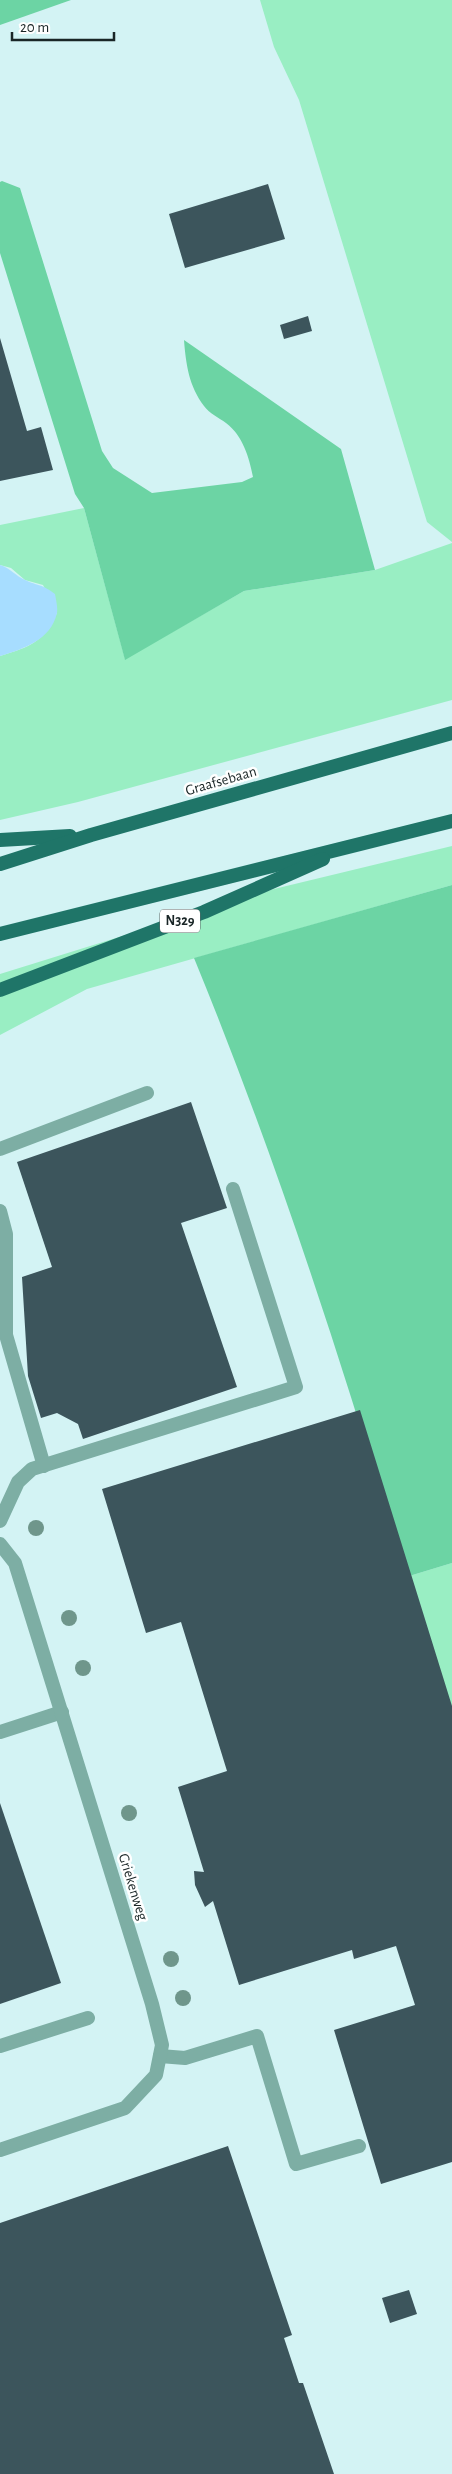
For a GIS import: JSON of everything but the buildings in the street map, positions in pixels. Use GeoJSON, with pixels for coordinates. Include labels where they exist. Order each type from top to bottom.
{"type":"FeatureCollection","features":[{"type":"Feature","properties":{"kind":"main road","name":"Graafsebaan"},"geometry":{"type":"LineString","coordinates":[[0,864],[90,835],[452,733]]}},
{"type":"Feature","properties":{"kind":"main road","name":"N329"},"geometry":{"type":"LineString","coordinates":[[0,934],[452,821]]}},
{"type":"Feature","properties":{"kind":"main road"},"geometry":{"type":"LineString","coordinates":[[0,840],[90,835]]}},
{"type":"Feature","properties":{"kind":"main road","name":"N329"},"geometry":{"type":"LineString","coordinates":[[0,990],[204,912],[356,844]]}},
{"type":"Feature","properties":{"kind":"street"},"geometry":{"type":"LineString","coordinates":[[0,1149],[147,1093]]}},
{"type":"Feature","properties":{"kind":"street"},"geometry":{"type":"LineString","coordinates":[[0,1521],[18,1482],[32,1470],[296,1387],[233,1189]]}},
{"type":"Feature","properties":{"kind":"street"},"geometry":{"type":"LineString","coordinates":[[0,1211],[6,1234],[6,1335],[44,1466]]}},
{"type":"Feature","properties":{"kind":"street","name":"Griekenweg"},"geometry":{"type":"LineString","coordinates":[[0,1544],[15,1563],[152,2004],[162,2045],[156,2075],[125,2108],[0,2150]]}},
{"type":"Feature","properties":{"kind":"street"},"geometry":{"type":"LineString","coordinates":[[0,1732],[62,1712]]}},
{"type":"Feature","properties":{"kind":"street"},"geometry":{"type":"LineString","coordinates":[[0,2046],[88,2018]]}},
{"type":"Feature","properties":{"kind":"street"},"geometry":{"type":"LineString","coordinates":[[160,2056],[185,2058],[256,2036],[296,2164],[359,2146]]}},
{"type":"Feature","properties":{"kind":"green space"},"geometry":{"type":"Polygon","coordinates":[[[0,0],[71,0],[0,25],[0,0]]]}},
{"type":"Feature","properties":{"kind":"green space"},"geometry":{"type":"Polygon","coordinates":[[[260,0],[452,0],[452,542],[427,522],[299,100],[274,47],[260,0]]]}},
{"type":"Feature","properties":{"kind":"green space"},"geometry":{"type":"Polygon","coordinates":[[[2,181],[20,188],[102,451],[113,468],[152,493],[242,482],[253,477],[247,455],[237,434],[226,423],[206,409],[195,391],[187,367],[184,340],[341,449],[375,570],[244,591],[125,660],[84,508],[75,494],[0,253],[0,182],[2,181]]]}},
{"type":"Feature","properties":{"kind":"green space"},"geometry":{"type":"Polygon","coordinates":[[[84,508],[125,659],[244,591],[375,570],[452,543],[452,700],[78,802],[0,820],[0,656],[35,642],[46,631],[57,613],[43,585],[25,580],[11,568],[0,565],[0,525],[84,508]]]}},
{"type":"Feature","properties":{"kind":"green space"},"geometry":{"type":"Polygon","coordinates":[[[452,846],[452,885],[87,989],[0,1035],[0,974],[274,889],[452,846]]]}},
{"type":"Feature","properties":{"kind":"green space"},"geometry":{"type":"Polygon","coordinates":[[[452,885],[452,1563],[406,1577],[308,1265],[253,1111],[194,958],[452,885]]]}},
{"type":"Feature","properties":{"kind":"green space"},"geometry":{"type":"Polygon","coordinates":[[[452,1563],[452,1731],[406,1577],[452,1563]]]}},
{"type":"Feature","properties":{"kind":"water"},"geometry":{"type":"Polygon","coordinates":[[[0,565],[29,582],[55,594],[57,613],[49,630],[42,637],[27,646],[0,656],[0,565]]]}}]}
